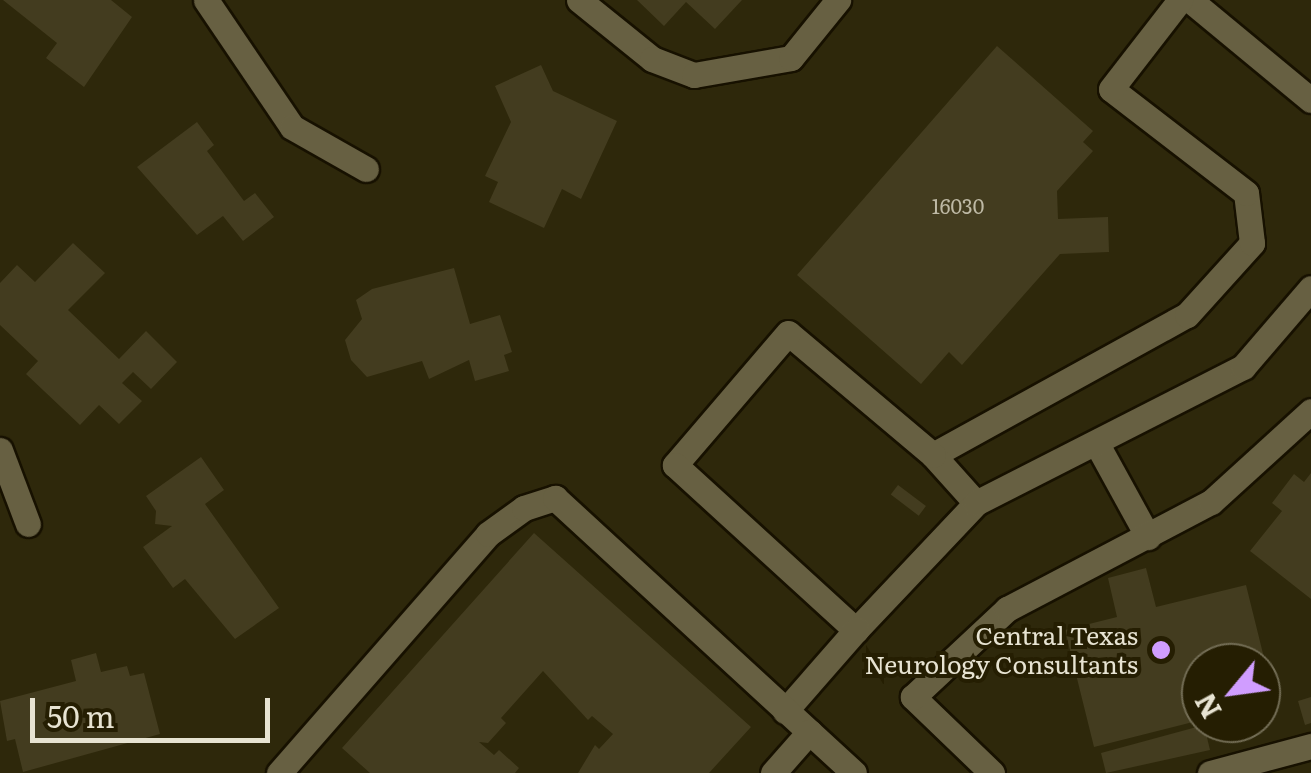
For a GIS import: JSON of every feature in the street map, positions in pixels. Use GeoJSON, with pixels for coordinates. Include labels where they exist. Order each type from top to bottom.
{"type":"FeatureCollection","features":[{"type":"Feature","properties":{"kind":"street"},"geometry":{"type":"LineString","coordinates":[[206,0],[292,127],[366,169]]}},
{"type":"Feature","properties":{"kind":"street"},"geometry":{"type":"LineString","coordinates":[[579,0],[652,59],[694,75],[792,58],[838,0]]}},
{"type":"Feature","properties":{"kind":"street"},"geometry":{"type":"LineString","coordinates":[[933,455],[1187,316],[1252,242],[1246,194],[1111,89],[1180,0]]}},
{"type":"Feature","properties":{"kind":"street"},"geometry":{"type":"LineString","coordinates":[[1190,0],[1311,100]]}},
{"type":"Feature","properties":{"kind":"street"},"geometry":{"type":"LineString","coordinates":[[785,712],[976,503],[1098,446],[1244,368],[1311,288]]}},
{"type":"Feature","properties":{"kind":"street"},"geometry":{"type":"LineString","coordinates":[[856,630],[675,466],[788,333],[933,455],[976,503]]}},
{"type":"Feature","properties":{"kind":"street"},"geometry":{"type":"LineString","coordinates":[[992,773],[913,697],[1007,609],[1211,502],[1311,411]]}},
{"type":"Feature","properties":{"kind":"street"},"geometry":{"type":"LineString","coordinates":[[1098,446],[1148,537]]}},
{"type":"Feature","properties":{"kind":"street"},"geometry":{"type":"LineString","coordinates":[[0,450],[28,524]]}},
{"type":"Feature","properties":{"kind":"street"},"geometry":{"type":"LineString","coordinates":[[279,773],[488,534],[524,508],[555,498],[854,773]]}},
{"type":"Feature","properties":{"kind":"street"},"geometry":{"type":"LineString","coordinates":[[773,773],[809,732]]}},
{"type":"Feature","properties":{"kind":"street"},"geometry":{"type":"LineString","coordinates":[[1210,773],[1311,746]]}},
{"type":"Feature","properties":{"kind":"building"},"geometry":{"type":"Polygon","coordinates":[[[3,0],[111,0],[132,17],[84,87],[46,58],[57,43],[3,0]]]}},
{"type":"Feature","properties":{"kind":"building"},"geometry":{"type":"Polygon","coordinates":[[[637,0],[742,0],[715,29],[686,2],[664,26],[637,0]]]}},
{"type":"Feature","properties":{"kind":"building"},"geometry":{"type":"Polygon","coordinates":[[[997,46],[1093,131],[1083,142],[1093,151],[1057,191],[1058,219],[1108,217],[1109,252],[1060,254],[962,365],[949,352],[921,384],[797,275],[997,46]]]}},
{"type":"Feature","properties":{"kind":"building"},"geometry":{"type":"Polygon","coordinates":[[[541,65],[553,91],[617,121],[581,199],[562,189],[544,228],[489,202],[498,182],[485,176],[511,122],[495,86],[541,65]]]}},
{"type":"Feature","properties":{"kind":"building"},"geometry":{"type":"Polygon","coordinates":[[[197,122],[214,145],[207,151],[244,201],[255,193],[274,217],[243,241],[223,216],[197,235],[137,167],[197,122]]]}},
{"type":"Feature","properties":{"kind":"building"},"geometry":{"type":"Polygon","coordinates":[[[73,243],[105,273],[68,310],[119,359],[146,331],[177,362],[151,389],[133,372],[122,383],[142,401],[119,424],[99,405],[80,425],[26,374],[38,361],[0,325],[0,283],[17,265],[35,282],[73,243]]]}},
{"type":"Feature","properties":{"kind":"building"},"geometry":{"type":"Polygon","coordinates":[[[454,268],[470,324],[500,315],[512,352],[504,355],[509,371],[475,381],[469,360],[429,379],[422,361],[367,377],[351,360],[345,340],[362,319],[356,300],[372,289],[454,268]]]}},
{"type":"Feature","properties":{"kind":"building"},"geometry":{"type":"Polygon","coordinates":[[[201,457],[224,490],[205,504],[279,608],[235,639],[185,579],[173,588],[143,547],[172,526],[155,524],[156,511],[146,496],[201,457]]]}},
{"type":"Feature","properties":{"kind":"building"},"geometry":{"type":"Polygon","coordinates":[[[1311,473],[1311,599],[1250,551],[1282,511],[1272,503],[1294,474],[1304,482],[1311,473]]]}},
{"type":"Feature","properties":{"kind":"building"},"geometry":{"type":"Polygon","coordinates":[[[898,485],[926,506],[919,516],[891,495],[898,485]]]}},
{"type":"Feature","properties":{"kind":"building"},"geometry":{"type":"Polygon","coordinates":[[[534,533],[751,727],[709,773],[578,773],[595,745],[599,749],[613,734],[592,716],[588,720],[543,671],[501,718],[506,723],[488,743],[479,742],[494,755],[499,750],[519,768],[515,773],[370,773],[342,748],[534,533]]]}},
{"type":"Feature","properties":{"kind":"building"},"geometry":{"type":"Polygon","coordinates":[[[1146,568],[1156,607],[1246,585],[1260,643],[1181,643],[1181,725],[1094,747],[1065,630],[1117,617],[1108,578],[1146,568]]]}},
{"type":"Feature","properties":{"kind":"building"},"geometry":{"type":"Polygon","coordinates":[[[96,653],[101,672],[127,666],[130,676],[144,673],[160,734],[23,772],[15,739],[7,741],[0,701],[76,681],[71,660],[96,653]]]}},
{"type":"Feature","properties":{"kind":"building"},"geometry":{"type":"Polygon","coordinates":[[[1311,697],[1311,723],[1305,725],[1298,701],[1311,697]]]}},
{"type":"Feature","properties":{"kind":"building"},"geometry":{"type":"Polygon","coordinates":[[[1181,731],[1181,743],[1208,743],[1210,750],[1106,773],[1101,753],[1181,731]]]}},
{"type":"Feature","properties":{"kind":"place","name":"Central Texas Neurology Consultants"},"geometry":{"type":"Point","coordinates":[1161,650]}}]}
